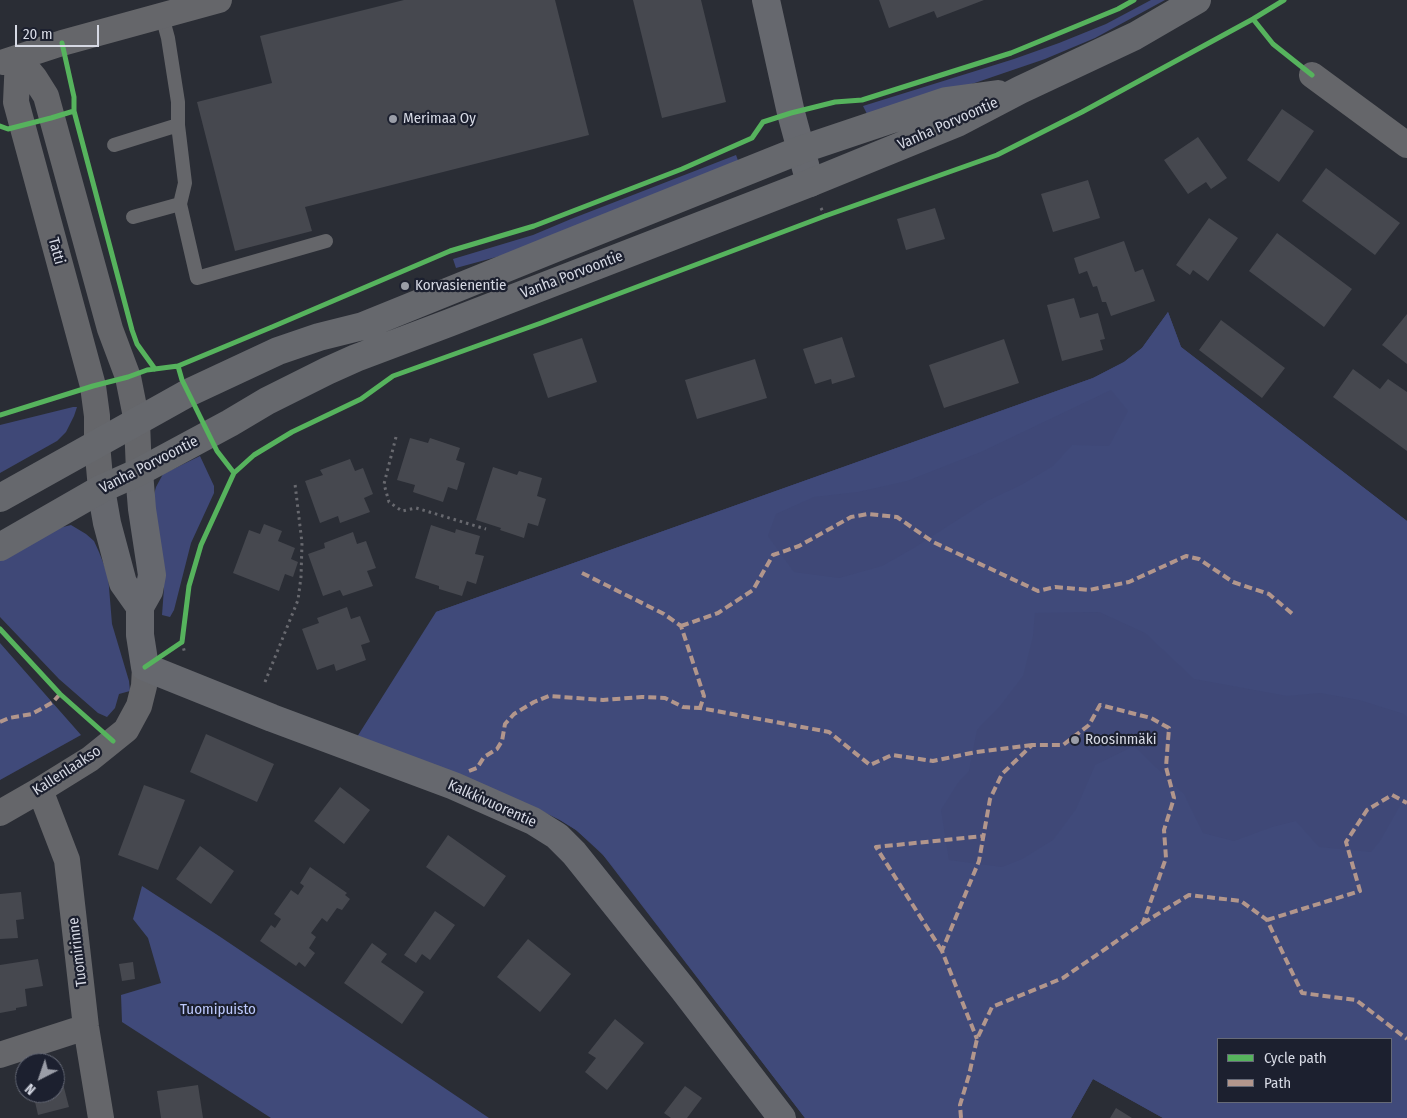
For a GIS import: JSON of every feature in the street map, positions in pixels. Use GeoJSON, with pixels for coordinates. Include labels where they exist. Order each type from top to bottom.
{"type":"FeatureCollection","features":[{"type":"Feature","properties":{"kind":"main road","name":"Vanha Porvoontie"},"geometry":{"type":"LineString","coordinates":[[0,547],[100,489],[138,472],[230,423],[266,401],[356,358],[810,183],[957,123],[1020,90],[1134,36],[1197,0]]}},
{"type":"Feature","properties":{"kind":"main road","name":"Vanha Porvoontie"},"geometry":{"type":"LineString","coordinates":[[0,498],[188,393],[278,351],[319,337],[363,326],[800,150],[946,101],[1020,90]]}},
{"type":"Feature","properties":{"kind":"street"},"geometry":{"type":"LineString","coordinates":[[9,61],[62,42],[219,0]]}},
{"type":"Feature","properties":{"kind":"street"},"geometry":{"type":"LineString","coordinates":[[766,0],[800,150],[810,183]]}},
{"type":"Feature","properties":{"kind":"street","name":"Tatti"},"geometry":{"type":"LineString","coordinates":[[9,61],[34,77],[46,96],[110,329],[128,377],[136,422]]}},
{"type":"Feature","properties":{"kind":"street","name":"Tatti"},"geometry":{"type":"LineString","coordinates":[[9,61],[16,102],[93,386],[97,416],[97,444]]}},
{"type":"Feature","properties":{"kind":"street"},"geometry":{"type":"LineString","coordinates":[[1312,75],[1407,145]]}},
{"type":"Feature","properties":{"kind":"street"},"geometry":{"type":"LineString","coordinates":[[136,422],[138,472],[152,574],[149,592],[140,607],[140,635],[145,667]]}},
{"type":"Feature","properties":{"kind":"street"},"geometry":{"type":"LineString","coordinates":[[97,444],[100,489],[122,583],[140,607]]}},
{"type":"Feature","properties":{"kind":"street","name":"Kallenlaakso"},"geometry":{"type":"LineString","coordinates":[[0,812],[90,759],[126,730],[139,706],[144,686],[145,667]]}},
{"type":"Feature","properties":{"kind":"street","name":"Kalkkivuorentie"},"geometry":{"type":"LineString","coordinates":[[145,667],[272,718],[454,786],[533,821],[557,836],[574,853],[677,981],[782,1118]]}},
{"type":"Feature","properties":{"kind":"street","name":"Tuomirinne"},"geometry":{"type":"LineString","coordinates":[[40,790],[67,860],[86,1027],[101,1118]]}},
{"type":"Feature","properties":{"kind":"street"},"geometry":{"type":"LineString","coordinates":[[0,1055],[86,1027]]}},
{"type":"Feature","properties":{"kind":"lane"},"geometry":{"type":"LineString","coordinates":[[162,16],[168,38],[178,102],[178,126],[185,183],[180,204],[197,278],[326,241]]}},
{"type":"Feature","properties":{"kind":"lane"},"geometry":{"type":"LineString","coordinates":[[114,145],[178,126]]}},
{"type":"Feature","properties":{"kind":"lane"},"geometry":{"type":"LineString","coordinates":[[133,217],[180,204]]}},
{"type":"Feature","properties":{"kind":"path"},"geometry":{"type":"LineString","coordinates":[[815,220],[834,213]]}},
{"type":"Feature","properties":{"kind":"path"},"geometry":{"type":"LineString","coordinates":[[396,437],[384,484],[389,502],[402,511],[416,508],[486,529]]}},
{"type":"Feature","properties":{"kind":"path"},"geometry":{"type":"LineString","coordinates":[[265,682],[298,600],[302,543],[295,484]]}},
{"type":"Feature","properties":{"kind":"path"},"geometry":{"type":"LineString","coordinates":[[145,667],[182,642],[183,634]]}},
{"type":"Feature","properties":{"kind":"shaded area"},"geometry":{"type":"Polygon","coordinates":[[[1151,0],[1165,0],[1095,38],[1045,59],[960,88],[867,114],[863,106],[1059,43],[1106,24],[1151,0]]]}},
{"type":"Feature","properties":{"kind":"shaded area"},"geometry":{"type":"Polygon","coordinates":[[[736,155],[739,163],[511,253],[456,268],[453,259],[533,235],[736,155]]]}},
{"type":"Feature","properties":{"kind":"shaded area"},"geometry":{"type":"Polygon","coordinates":[[[1168,312],[1181,347],[1407,521],[1407,1118],[1163,1118],[1093,1079],[1071,1118],[805,1118],[603,855],[576,830],[536,808],[436,612],[1093,378],[1124,362],[1142,348],[1168,312]]]}},
{"type":"Feature","properties":{"kind":"shaded area"},"geometry":{"type":"Polygon","coordinates":[[[77,407],[74,416],[66,432],[57,441],[0,473],[0,425],[77,407]]]}},
{"type":"Feature","properties":{"kind":"shaded area"},"geometry":{"type":"Polygon","coordinates":[[[200,456],[214,486],[214,493],[191,543],[174,610],[170,617],[162,615],[163,571],[153,498],[163,474],[200,456]]]}},
{"type":"Feature","properties":{"kind":"shaded area"},"geometry":{"type":"Polygon","coordinates":[[[71,525],[94,541],[108,575],[112,624],[129,681],[130,691],[119,694],[115,708],[107,717],[98,713],[59,679],[0,617],[0,560],[59,528],[71,525]]]}},
{"type":"Feature","properties":{"kind":"green space"},"geometry":{"type":"Polygon","coordinates":[[[1168,312],[1181,347],[1407,521],[1407,717],[1404,714],[1359,700],[1320,693],[1287,696],[1194,679],[1145,633],[1099,612],[1035,613],[1033,636],[1023,676],[1001,705],[977,730],[969,771],[958,783],[941,810],[949,860],[1002,867],[1022,859],[1053,840],[1076,809],[1095,765],[1134,746],[1184,794],[1203,833],[1234,841],[1272,827],[1296,821],[1319,847],[1371,852],[1380,841],[1407,793],[1407,1118],[1163,1118],[1093,1079],[1071,1118],[805,1118],[610,863],[598,849],[576,830],[536,808],[357,737],[436,612],[1093,378],[1124,362],[1142,348],[1168,312]],[[1111,390],[981,452],[907,481],[858,492],[814,497],[776,514],[768,536],[794,572],[839,578],[882,566],[987,501],[1021,485],[1053,466],[1072,445],[1109,446],[1128,411],[1111,390]]]}},
{"type":"Feature","properties":{"kind":"green space"},"geometry":{"type":"Polygon","coordinates":[[[0,643],[81,735],[0,780],[0,643]]]}},
{"type":"Feature","properties":{"kind":"green space","name":"Tuomipuisto"},"geometry":{"type":"Polygon","coordinates":[[[142,886],[489,1118],[271,1118],[122,1022],[121,995],[161,983],[148,938],[133,919],[142,886]]]}},
{"type":"Feature","properties":{"kind":"building","name":"Merimaa Oy"},"geometry":{"type":"Polygon","coordinates":[[[404,0],[555,0],[589,135],[305,207],[312,231],[235,251],[197,102],[272,83],[260,36],[404,0]]]}},
{"type":"Feature","properties":{"kind":"building"},"geometry":{"type":"Polygon","coordinates":[[[633,0],[701,0],[726,102],[662,118],[633,0]]]}},
{"type":"Feature","properties":{"kind":"building"},"geometry":{"type":"Polygon","coordinates":[[[879,0],[984,0],[937,18],[934,11],[889,28],[879,0]]]}},
{"type":"Feature","properties":{"kind":"building"},"geometry":{"type":"Polygon","coordinates":[[[1282,109],[1314,131],[1279,182],[1247,160],[1282,109]]]}},
{"type":"Feature","properties":{"kind":"building"},"geometry":{"type":"Polygon","coordinates":[[[1198,137],[1227,178],[1211,189],[1206,182],[1188,194],[1164,160],[1198,137]]]}},
{"type":"Feature","properties":{"kind":"building"},"geometry":{"type":"Polygon","coordinates":[[[1326,168],[1400,223],[1375,255],[1302,201],[1326,168]]]}},
{"type":"Feature","properties":{"kind":"building"},"geometry":{"type":"Polygon","coordinates":[[[1088,180],[1100,218],[1053,232],[1041,194],[1088,180]]]}},
{"type":"Feature","properties":{"kind":"building"},"geometry":{"type":"Polygon","coordinates":[[[935,208],[945,239],[906,250],[897,219],[935,208]]]}},
{"type":"Feature","properties":{"kind":"building"},"geometry":{"type":"Polygon","coordinates":[[[1209,218],[1238,238],[1208,281],[1193,270],[1190,275],[1176,265],[1209,218]]]}},
{"type":"Feature","properties":{"kind":"building"},"geometry":{"type":"Polygon","coordinates":[[[1277,233],[1352,289],[1324,327],[1249,271],[1277,233]]]}},
{"type":"Feature","properties":{"kind":"building"},"geometry":{"type":"Polygon","coordinates":[[[1124,241],[1135,272],[1143,269],[1155,301],[1111,316],[1106,302],[1102,302],[1097,286],[1093,287],[1087,271],[1079,274],[1074,258],[1124,241]]]}},
{"type":"Feature","properties":{"kind":"building"},"geometry":{"type":"Polygon","coordinates":[[[1074,298],[1080,318],[1098,313],[1105,339],[1100,340],[1103,350],[1062,361],[1047,305],[1074,298]]]}},
{"type":"Feature","properties":{"kind":"building"},"geometry":{"type":"Polygon","coordinates":[[[1407,314],[1407,364],[1382,345],[1407,314]]]}},
{"type":"Feature","properties":{"kind":"building"},"geometry":{"type":"Polygon","coordinates":[[[1221,320],[1285,368],[1262,398],[1199,350],[1221,320]]]}},
{"type":"Feature","properties":{"kind":"building"},"geometry":{"type":"Polygon","coordinates":[[[842,337],[855,377],[832,384],[831,379],[815,384],[803,349],[842,337]]]}},
{"type":"Feature","properties":{"kind":"building"},"geometry":{"type":"Polygon","coordinates":[[[582,338],[597,382],[548,398],[533,354],[582,338]]]}},
{"type":"Feature","properties":{"kind":"building"},"geometry":{"type":"Polygon","coordinates":[[[1004,339],[1019,383],[944,408],[929,365],[1004,339]]]}},
{"type":"Feature","properties":{"kind":"building"},"geometry":{"type":"Polygon","coordinates":[[[755,359],[767,398],[697,419],[685,380],[755,359]]]}},
{"type":"Feature","properties":{"kind":"building"},"geometry":{"type":"Polygon","coordinates":[[[1353,369],[1380,389],[1388,379],[1407,392],[1407,451],[1333,397],[1353,369]]]}},
{"type":"Feature","properties":{"kind":"building"},"geometry":{"type":"Polygon","coordinates":[[[410,438],[428,443],[430,438],[460,448],[456,460],[465,463],[457,490],[448,487],[443,502],[413,492],[415,485],[397,480],[410,438]]]}},
{"type":"Feature","properties":{"kind":"building"},"geometry":{"type":"Polygon","coordinates":[[[350,459],[355,471],[363,468],[373,494],[364,498],[370,512],[340,523],[338,516],[320,523],[305,481],[323,475],[320,470],[350,459]]]}},
{"type":"Feature","properties":{"kind":"building"},"geometry":{"type":"Polygon","coordinates":[[[493,467],[517,475],[519,471],[542,478],[537,496],[546,499],[538,526],[528,523],[524,538],[476,520],[493,467]]]}},
{"type":"Feature","properties":{"kind":"building"},"geometry":{"type":"Polygon","coordinates":[[[264,524],[282,531],[278,541],[295,548],[291,559],[298,562],[293,577],[285,574],[279,591],[233,573],[249,530],[260,534],[264,524]]]}},
{"type":"Feature","properties":{"kind":"building"},"geometry":{"type":"Polygon","coordinates":[[[431,525],[455,533],[456,529],[480,536],[475,554],[484,556],[476,584],[467,581],[462,596],[439,589],[439,586],[415,578],[431,525]]]}},
{"type":"Feature","properties":{"kind":"building"},"geometry":{"type":"Polygon","coordinates":[[[353,532],[357,544],[366,541],[376,568],[367,571],[373,586],[343,596],[340,590],[323,596],[308,554],[325,548],[324,543],[353,532]]]}},
{"type":"Feature","properties":{"kind":"building"},"geometry":{"type":"Polygon","coordinates":[[[347,607],[351,619],[360,616],[370,642],[361,645],[366,660],[336,671],[334,664],[317,670],[302,629],[319,623],[317,618],[347,607]]]}},
{"type":"Feature","properties":{"kind":"building"},"geometry":{"type":"Polygon","coordinates":[[[206,734],[274,764],[257,802],[190,772],[206,734]]]}},
{"type":"Feature","properties":{"kind":"building"},"geometry":{"type":"Polygon","coordinates":[[[144,785],[185,800],[158,870],[118,855],[144,785]]]}},
{"type":"Feature","properties":{"kind":"building"},"geometry":{"type":"Polygon","coordinates":[[[340,787],[370,810],[344,844],[314,821],[340,787]]]}},
{"type":"Feature","properties":{"kind":"building"},"geometry":{"type":"Polygon","coordinates":[[[448,835],[506,876],[484,907],[426,867],[448,835]]]}},
{"type":"Feature","properties":{"kind":"building"},"geometry":{"type":"Polygon","coordinates":[[[200,846],[234,871],[211,904],[176,879],[200,846]]]}},
{"type":"Feature","properties":{"kind":"building"},"geometry":{"type":"Polygon","coordinates":[[[310,867],[347,893],[345,895],[350,899],[342,910],[337,908],[327,922],[322,918],[311,933],[316,937],[309,948],[315,953],[305,967],[299,962],[296,966],[260,941],[271,925],[275,928],[281,919],[274,914],[291,890],[298,895],[304,886],[300,883],[310,867]]]}},
{"type":"Feature","properties":{"kind":"building"},"geometry":{"type":"Polygon","coordinates":[[[21,892],[24,919],[16,920],[18,938],[0,939],[0,894],[21,892]]]}},
{"type":"Feature","properties":{"kind":"building"},"geometry":{"type":"Polygon","coordinates":[[[435,911],[455,925],[430,960],[422,954],[416,963],[404,955],[435,911]]]}},
{"type":"Feature","properties":{"kind":"building"},"geometry":{"type":"Polygon","coordinates":[[[528,939],[571,974],[540,1012],[497,977],[528,939]]]}},
{"type":"Feature","properties":{"kind":"building"},"geometry":{"type":"Polygon","coordinates":[[[372,943],[387,954],[381,962],[424,992],[402,1024],[344,983],[372,943]]]}},
{"type":"Feature","properties":{"kind":"building"},"geometry":{"type":"Polygon","coordinates":[[[38,959],[43,986],[25,989],[27,1006],[0,1013],[0,965],[38,959]]]}},
{"type":"Feature","properties":{"kind":"building"},"geometry":{"type":"Polygon","coordinates":[[[133,962],[135,979],[122,981],[119,964],[133,962]]]}},
{"type":"Feature","properties":{"kind":"building"},"geometry":{"type":"Polygon","coordinates":[[[615,1019],[644,1043],[607,1090],[585,1072],[596,1058],[588,1053],[615,1019]]]}},
{"type":"Feature","properties":{"kind":"building"},"geometry":{"type":"Polygon","coordinates":[[[198,1085],[203,1118],[161,1118],[157,1091],[198,1085]]]}},
{"type":"Feature","properties":{"kind":"building"},"geometry":{"type":"Polygon","coordinates":[[[685,1086],[702,1098],[687,1118],[671,1118],[664,1113],[685,1086]]]}},
{"type":"Feature","properties":{"kind":"building"},"geometry":{"type":"Polygon","coordinates":[[[65,1092],[69,1107],[38,1115],[35,1103],[65,1103],[65,1092]]]}},
{"type":"Feature","properties":{"kind":"building"},"geometry":{"type":"Polygon","coordinates":[[[1116,1108],[1132,1118],[1110,1118],[1116,1108]]]}},
{"type":"Feature","properties":{"kind":"marked path"},"geometry":{"type":"LineString","coordinates":[[681,626],[718,613],[753,590],[773,555],[799,546],[851,517],[868,514],[897,517],[933,542],[1038,591],[1055,587],[1089,590],[1129,582],[1186,556],[1199,559],[1233,582],[1269,594],[1295,616]]}},
{"type":"Feature","properties":{"kind":"marked path"},"geometry":{"type":"LineString","coordinates":[[582,573],[664,614],[681,626],[704,696],[700,708]]}},
{"type":"Feature","properties":{"kind":"marked path"},"geometry":{"type":"LineString","coordinates":[[0,722],[9,718],[32,714],[53,702],[60,694]]}},
{"type":"Feature","properties":{"kind":"marked path"},"geometry":{"type":"LineString","coordinates":[[469,771],[477,768],[484,757],[497,749],[502,741],[505,724],[514,714],[534,702],[549,696],[603,700],[642,697],[665,698],[683,707],[700,708],[829,732],[870,765],[892,755],[933,761],[976,752],[1032,745]]}},
{"type":"Feature","properties":{"kind":"marked path"},"geometry":{"type":"LineString","coordinates":[[961,1118],[960,1105],[977,1039],[992,1007],[1063,978],[1143,923],[1166,858],[1164,830],[1174,798],[1166,767],[1169,728],[1151,718],[1100,705],[1089,725],[1063,745],[1032,745],[1002,774],[990,799],[979,861],[942,951],[977,1039]]}},
{"type":"Feature","properties":{"kind":"marked path"},"geometry":{"type":"LineString","coordinates":[[1267,920],[1360,891],[1346,842],[1367,810],[1392,795],[1407,803]]}},
{"type":"Feature","properties":{"kind":"marked path"},"geometry":{"type":"LineString","coordinates":[[942,951],[876,847],[984,836]]}},
{"type":"Feature","properties":{"kind":"marked path"},"geometry":{"type":"LineString","coordinates":[[1143,923],[1189,895],[1241,901],[1267,920],[1302,993],[1356,1000],[1407,1039]]}},
{"type":"Feature","properties":{"kind":"cycle path"},"geometry":{"type":"LineString","coordinates":[[0,415],[147,370],[178,366],[450,251],[534,226],[682,169],[752,138],[763,122],[835,102],[862,100],[1011,53],[1118,9],[1134,0]]}},
{"type":"Feature","properties":{"kind":"cycle path"},"geometry":{"type":"LineString","coordinates":[[145,667],[182,642],[189,586],[201,545],[234,473],[254,455],[292,432],[361,399],[393,376],[541,323],[825,216],[997,155],[1082,112],[1253,19],[1284,0]]}},
{"type":"Feature","properties":{"kind":"cycle path"},"geometry":{"type":"LineString","coordinates":[[1253,19],[1273,44],[1312,75]]}},
{"type":"Feature","properties":{"kind":"cycle path"},"geometry":{"type":"LineString","coordinates":[[62,43],[74,97],[74,111],[132,330],[137,344],[155,369]]}},
{"type":"Feature","properties":{"kind":"cycle path"},"geometry":{"type":"LineString","coordinates":[[0,126],[8,129],[74,111]]}},
{"type":"Feature","properties":{"kind":"cycle path"},"geometry":{"type":"LineString","coordinates":[[178,366],[182,380],[217,451],[234,473]]}},
{"type":"Feature","properties":{"kind":"cycle path"},"geometry":{"type":"LineString","coordinates":[[0,629],[60,694],[113,741]]}},
{"type":"Feature","properties":{"kind":"place","name":"Merimaa Oy"},"geometry":{"type":"Point","coordinates":[393,119]}},
{"type":"Feature","properties":{"kind":"place","name":"Korvasienentie"},"geometry":{"type":"Point","coordinates":[405,286]}},
{"type":"Feature","properties":{"kind":"place","name":"Roosinmäki"},"geometry":{"type":"Point","coordinates":[1075,740]}}]}
